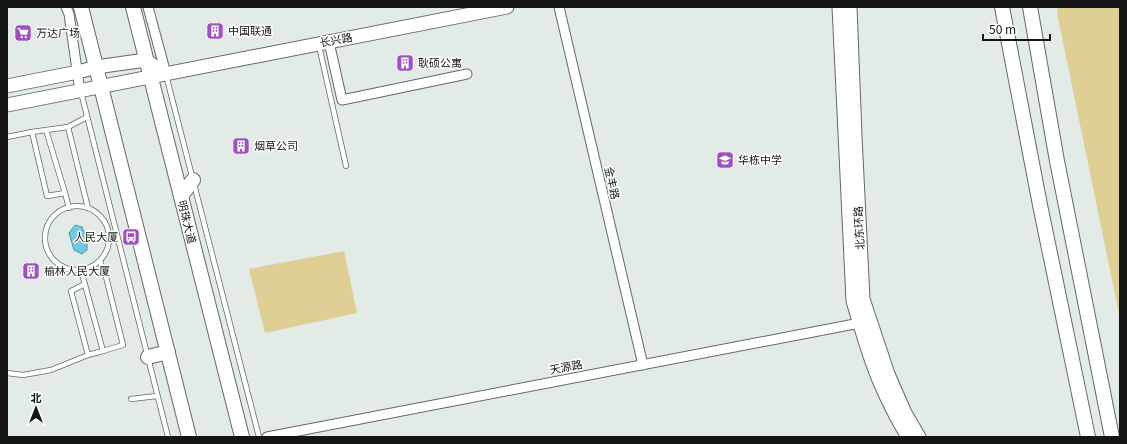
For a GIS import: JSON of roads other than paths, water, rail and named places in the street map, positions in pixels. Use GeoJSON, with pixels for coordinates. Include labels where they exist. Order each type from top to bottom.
{"type":"FeatureCollection","features":[{"type":"Feature","properties":{"kind":"main road"},"geometry":{"type":"LineString","coordinates":[[81,7],[189,437]]}},
{"type":"Feature","properties":{"kind":"main road","name":"明珠大道"},"geometry":{"type":"LineString","coordinates":[[133,7],[242,437]]}},
{"type":"Feature","properties":{"kind":"main road","name":"长兴路"},"geometry":{"type":"LineString","coordinates":[[7,105],[507,7]]}},
{"type":"Feature","properties":{"kind":"main road","name":"北东环路"},"geometry":{"type":"LineString","coordinates":[[839,7],[853,301],[865,322],[905,413],[919,437]]}},
{"type":"Feature","properties":{"kind":"main road","name":"北东环路"},"geometry":{"type":"LineString","coordinates":[[850,7],[865,322],[879,380],[898,420],[908,437]]}},
{"type":"Feature","properties":{"kind":"main road"},"geometry":{"type":"LineString","coordinates":[[1002,7],[1040,205],[1088,437]]}},
{"type":"Feature","properties":{"kind":"main road"},"geometry":{"type":"LineString","coordinates":[[1030,7],[1057,162],[1112,437]]}},
{"type":"Feature","properties":{"kind":"main road"},"geometry":{"type":"LineString","coordinates":[[7,86],[96,68],[146,60],[166,74]]}},
{"type":"Feature","properties":{"kind":"main road"},"geometry":{"type":"LineString","coordinates":[[181,196],[193,180]]}},
{"type":"Feature","properties":{"kind":"main road"},"geometry":{"type":"LineString","coordinates":[[148,357],[168,352]]}},
{"type":"Feature","properties":{"kind":"street"},"geometry":{"type":"LineString","coordinates":[[66,7],[80,90]]}},
{"type":"Feature","properties":{"kind":"street"},"geometry":{"type":"LineString","coordinates":[[148,7],[166,74]]}},
{"type":"Feature","properties":{"kind":"street","name":"金丰路"},"geometry":{"type":"LineString","coordinates":[[559,7],[643,365]]}},
{"type":"Feature","properties":{"kind":"street"},"geometry":{"type":"LineString","coordinates":[[324,43],[345,95],[342,100],[467,74]]}},
{"type":"Feature","properties":{"kind":"street","name":"天源路"},"geometry":{"type":"LineString","coordinates":[[267,437],[865,322]]}},
{"type":"Feature","properties":{"kind":"lane"},"geometry":{"type":"LineString","coordinates":[[324,43],[346,166]]}},
{"type":"Feature","properties":{"kind":"lane"},"geometry":{"type":"LineString","coordinates":[[166,74],[259,437]]}},
{"type":"Feature","properties":{"kind":"lane"},"geometry":{"type":"LineString","coordinates":[[80,90],[168,437]]}},
{"type":"Feature","properties":{"kind":"lane"},"geometry":{"type":"LineString","coordinates":[[7,137],[68,126],[87,117]]}},
{"type":"Feature","properties":{"kind":"lane"},"geometry":{"type":"LineString","coordinates":[[68,126],[88,208]]}},
{"type":"Feature","properties":{"kind":"lane"},"geometry":{"type":"LineString","coordinates":[[46,130],[66,193],[69,208]]}},
{"type":"Feature","properties":{"kind":"lane"},"geometry":{"type":"LineString","coordinates":[[32,132],[47,196],[66,193]]}},
{"type":"Feature","properties":{"kind":"lane"},"geometry":{"type":"LineString","coordinates":[[78,206],[88,208],[97,214],[104,222],[108,231],[109,242],[106,252],[100,261],[92,267],[81,270],[71,270],[61,266],[53,259],[47,250],[45,240],[46,230],[51,220],[58,213],[78,206]]}},
{"type":"Feature","properties":{"kind":"lane"},"geometry":{"type":"LineString","coordinates":[[7,373],[22,375],[51,370],[88,355],[123,346],[106,277],[100,261]]}},
{"type":"Feature","properties":{"kind":"lane"},"geometry":{"type":"LineString","coordinates":[[81,270],[103,351]]}},
{"type":"Feature","properties":{"kind":"lane"},"geometry":{"type":"LineString","coordinates":[[85,284],[71,291],[88,355]]}},
{"type":"Feature","properties":{"kind":"lane"},"geometry":{"type":"LineString","coordinates":[[131,399],[157,396]]}},
{"type":"Feature","properties":{"kind":"water"},"geometry":{"type":"Polygon","coordinates":[[[75,225],[82,227],[87,239],[87,250],[82,254],[74,250],[69,233],[75,225]]]}},
{"type":"Feature","properties":{"kind":"place","name":"中国联通"},"geometry":{"type":"Point","coordinates":[215,31]}},
{"type":"Feature","properties":{"kind":"place","name":"万达广场"},"geometry":{"type":"Point","coordinates":[23,33]}},
{"type":"Feature","properties":{"kind":"place","name":"耿硕公寓"},"geometry":{"type":"Point","coordinates":[405,63]}},
{"type":"Feature","properties":{"kind":"place","name":"烟草公司"},"geometry":{"type":"Point","coordinates":[241,146]}},
{"type":"Feature","properties":{"kind":"place","name":"华栋中学"},"geometry":{"type":"Point","coordinates":[725,160]}},
{"type":"Feature","properties":{"kind":"place","name":"人民大厦"},"geometry":{"type":"Point","coordinates":[131,237]}},
{"type":"Feature","properties":{"kind":"place","name":"榆林人民大厦"},"geometry":{"type":"Point","coordinates":[31,271]}}]}
